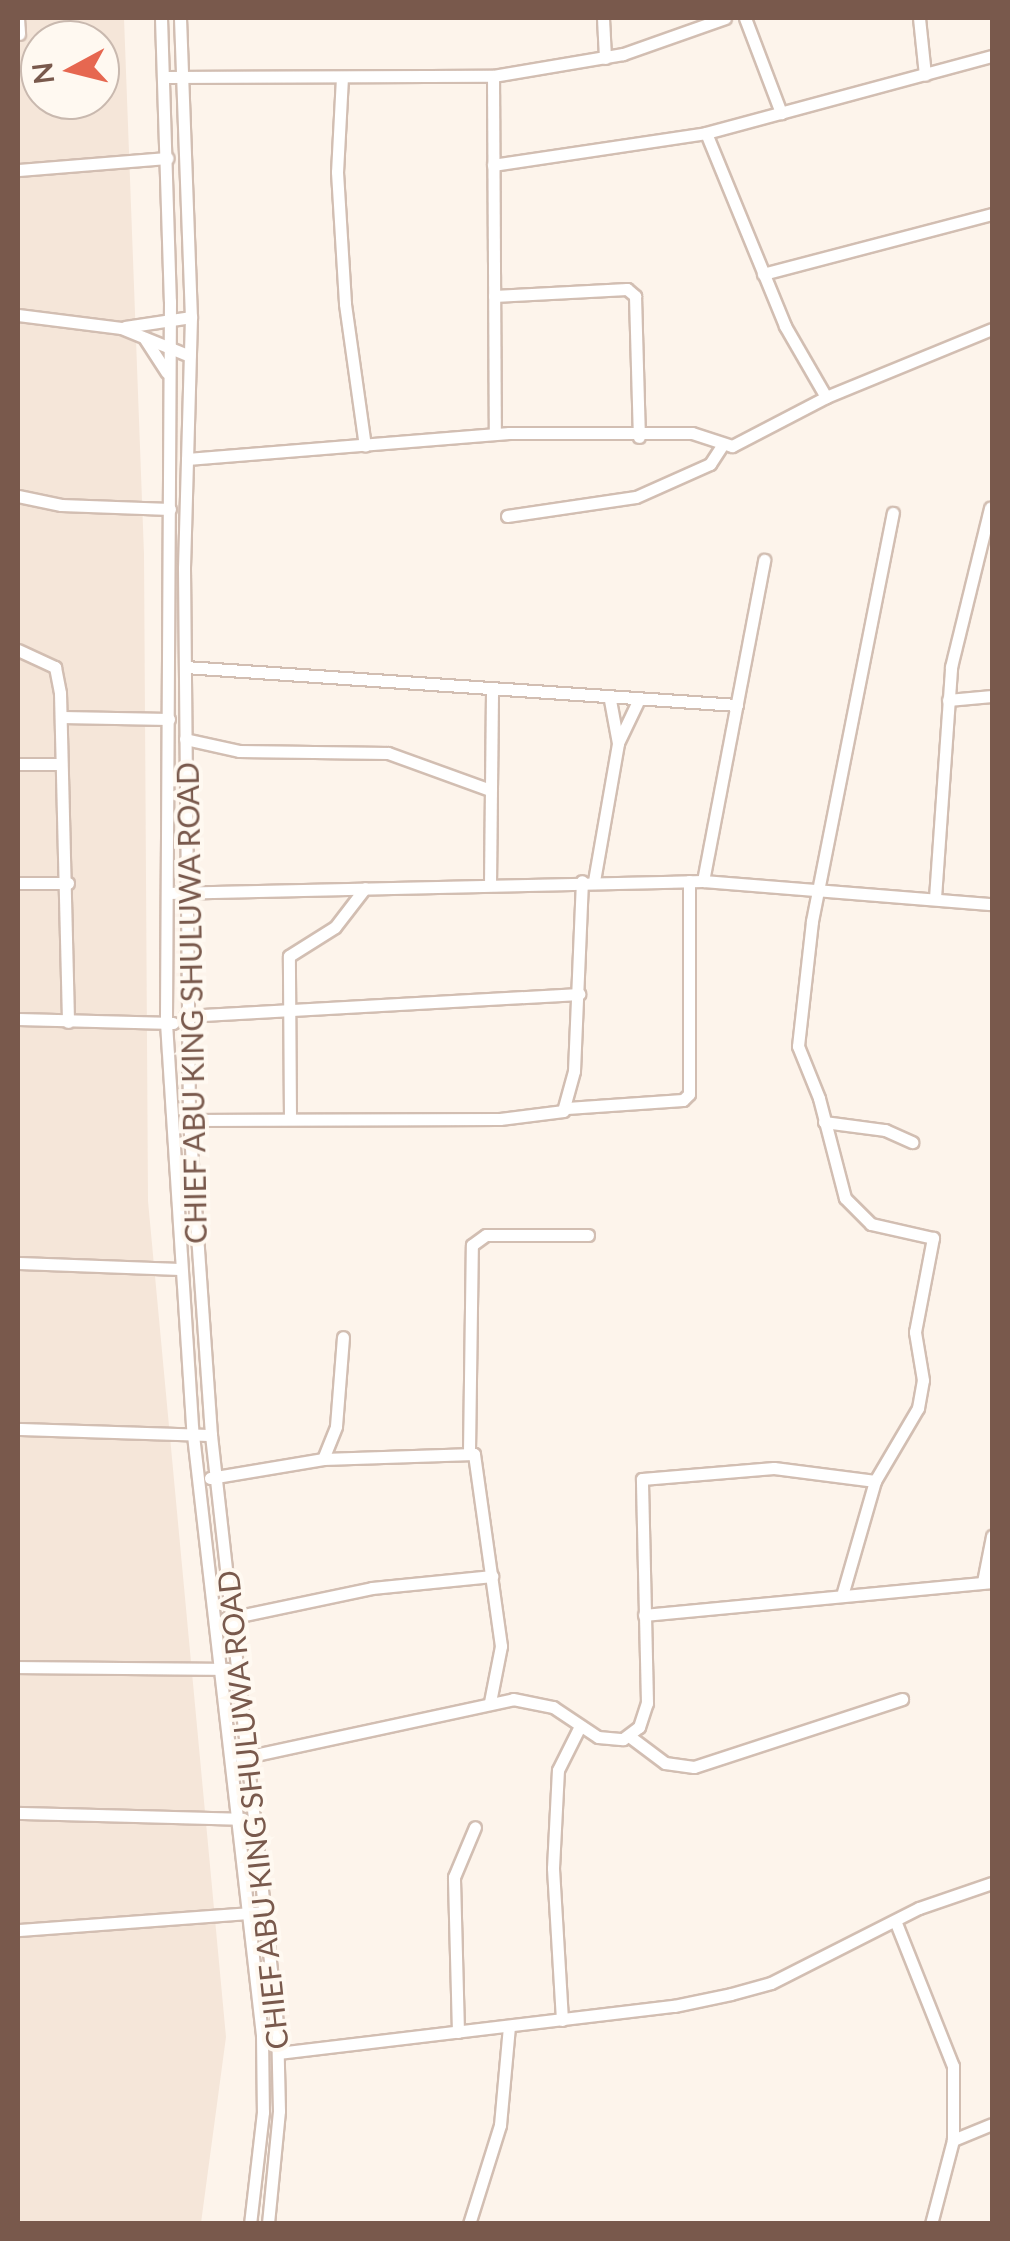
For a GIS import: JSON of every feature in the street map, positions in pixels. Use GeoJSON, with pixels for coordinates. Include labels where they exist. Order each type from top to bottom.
{"type":"FeatureCollection","features":[{"type":"Feature","properties":{"kind":"street"},"geometry":{"type":"LineString","coordinates":[[18,18],[19,34]]}},
{"type":"Feature","properties":{"kind":"street"},"geometry":{"type":"LineString","coordinates":[[161,18],[170,302],[166,1023],[193,1435],[248,1914],[263,2112],[250,2224]]}},
{"type":"Feature","properties":{"kind":"street","name":"CHIEF ABU KING SHULUWA ROAD"},"geometry":{"type":"LineString","coordinates":[[180,18],[191,318],[184,667],[188,1120],[211,1435],[266,1912],[278,2053],[268,2224]]}},
{"type":"Feature","properties":{"kind":"street"},"geometry":{"type":"LineString","coordinates":[[603,18],[605,58]]}},
{"type":"Feature","properties":{"kind":"street"},"geometry":{"type":"LineString","coordinates":[[165,77],[493,76],[605,58],[726,18]]}},
{"type":"Feature","properties":{"kind":"street"},"geometry":{"type":"LineString","coordinates":[[745,18],[781,113]]}},
{"type":"Feature","properties":{"kind":"street"},"geometry":{"type":"LineString","coordinates":[[919,18],[925,75]]}},
{"type":"Feature","properties":{"kind":"street"},"geometry":{"type":"LineString","coordinates":[[493,166],[706,134],[992,56]]}},
{"type":"Feature","properties":{"kind":"street"},"geometry":{"type":"LineString","coordinates":[[493,76],[494,433]]}},
{"type":"Feature","properties":{"kind":"street"},"geometry":{"type":"LineString","coordinates":[[342,77],[337,172],[345,304],[366,446]]}},
{"type":"Feature","properties":{"kind":"street"},"geometry":{"type":"LineString","coordinates":[[706,134],[764,274],[826,397]]}},
{"type":"Feature","properties":{"kind":"street"},"geometry":{"type":"LineString","coordinates":[[18,170],[168,158]]}},
{"type":"Feature","properties":{"kind":"street"},"geometry":{"type":"LineString","coordinates":[[764,274],[992,214]]}},
{"type":"Feature","properties":{"kind":"street"},"geometry":{"type":"LineString","coordinates":[[494,296],[627,289],[635,296],[639,437]]}},
{"type":"Feature","properties":{"kind":"street"},"geometry":{"type":"LineString","coordinates":[[145,330],[170,302]]}},
{"type":"Feature","properties":{"kind":"street"},"geometry":{"type":"LineString","coordinates":[[18,315],[145,330],[191,318]]}},
{"type":"Feature","properties":{"kind":"street"},"geometry":{"type":"LineString","coordinates":[[188,459],[494,433],[639,437],[692,433],[721,447],[744,443],[826,397],[992,329]]}},
{"type":"Feature","properties":{"kind":"street"},"geometry":{"type":"LineString","coordinates":[[145,330],[190,356]]}},
{"type":"Feature","properties":{"kind":"street"},"geometry":{"type":"LineString","coordinates":[[145,330],[170,381]]}},
{"type":"Feature","properties":{"kind":"street"},"geometry":{"type":"LineString","coordinates":[[508,516],[636,497],[710,464],[721,447]]}},
{"type":"Feature","properties":{"kind":"street"},"geometry":{"type":"LineString","coordinates":[[18,496],[48,504],[170,509]]}},
{"type":"Feature","properties":{"kind":"street"},"geometry":{"type":"LineString","coordinates":[[935,898],[948,700],[990,508]]}},
{"type":"Feature","properties":{"kind":"street"},"geometry":{"type":"LineString","coordinates":[[843,1592],[871,1484],[918,1408],[923,1380],[915,1332],[933,1238],[870,1224],[852,1207],[838,1184],[824,1122],[798,1046],[818,887],[893,513]]}},
{"type":"Feature","properties":{"kind":"street"},"geometry":{"type":"LineString","coordinates":[[703,881],[764,560]]}},
{"type":"Feature","properties":{"kind":"street"},"geometry":{"type":"LineString","coordinates":[[18,650],[55,667],[62,718],[68,1022]]}},
{"type":"Feature","properties":{"kind":"street"},"geometry":{"type":"LineString","coordinates":[[184,667],[610,700],[737,705]]}},
{"type":"Feature","properties":{"kind":"street"},"geometry":{"type":"LineString","coordinates":[[490,884],[492,688]]}},
{"type":"Feature","properties":{"kind":"street"},"geometry":{"type":"LineString","coordinates":[[948,700],[992,696]]}},
{"type":"Feature","properties":{"kind":"street"},"geometry":{"type":"LineString","coordinates":[[610,700],[618,744]]}},
{"type":"Feature","properties":{"kind":"street"},"geometry":{"type":"LineString","coordinates":[[568,1108],[588,881],[618,744],[638,701]]}},
{"type":"Feature","properties":{"kind":"street"},"geometry":{"type":"LineString","coordinates":[[62,718],[169,719]]}},
{"type":"Feature","properties":{"kind":"street"},"geometry":{"type":"LineString","coordinates":[[185,740],[239,751],[388,753],[490,790]]}},
{"type":"Feature","properties":{"kind":"street"},"geometry":{"type":"LineString","coordinates":[[18,764],[60,764]]}},
{"type":"Feature","properties":{"kind":"street"},"geometry":{"type":"LineString","coordinates":[[188,1120],[500,1118],[568,1108],[683,1100],[689,1094],[689,881]]}},
{"type":"Feature","properties":{"kind":"street"},"geometry":{"type":"LineString","coordinates":[[168,893],[703,881],[818,887],[992,904]]}},
{"type":"Feature","properties":{"kind":"street"},"geometry":{"type":"LineString","coordinates":[[18,883],[68,883]]}},
{"type":"Feature","properties":{"kind":"street"},"geometry":{"type":"LineString","coordinates":[[290,1118],[289,956],[335,927],[365,888]]}},
{"type":"Feature","properties":{"kind":"street"},"geometry":{"type":"LineString","coordinates":[[18,1019],[166,1023],[290,1008],[580,994]]}},
{"type":"Feature","properties":{"kind":"street"},"geometry":{"type":"LineString","coordinates":[[824,1122],[885,1130],[912,1142]]}},
{"type":"Feature","properties":{"kind":"street"},"geometry":{"type":"LineString","coordinates":[[490,1702],[501,1646],[480,1473],[469,1450],[472,1245],[486,1236],[588,1236]]}},
{"type":"Feature","properties":{"kind":"street"},"geometry":{"type":"LineString","coordinates":[[18,1263],[180,1269]]}},
{"type":"Feature","properties":{"kind":"street"},"geometry":{"type":"LineString","coordinates":[[324,1459],[336,1426],[343,1338]]}},
{"type":"Feature","properties":{"kind":"street"},"geometry":{"type":"LineString","coordinates":[[18,1429],[211,1435]]}},
{"type":"Feature","properties":{"kind":"street"},"geometry":{"type":"LineString","coordinates":[[200,1479],[324,1459],[469,1450]]}},
{"type":"Feature","properties":{"kind":"street"},"geometry":{"type":"LineString","coordinates":[[232,1760],[490,1702],[522,1699],[552,1706],[611,1741],[629,1736],[648,1703],[637,1494],[646,1477],[774,1468],[871,1484]]}},
{"type":"Feature","properties":{"kind":"street"},"geometry":{"type":"LineString","coordinates":[[644,1616],[843,1592],[988,1582],[992,1536]]}},
{"type":"Feature","properties":{"kind":"street"},"geometry":{"type":"LineString","coordinates":[[217,1620],[372,1588],[492,1576]]}},
{"type":"Feature","properties":{"kind":"street"},"geometry":{"type":"LineString","coordinates":[[18,1667],[236,1668]]}},
{"type":"Feature","properties":{"kind":"street"},"geometry":{"type":"LineString","coordinates":[[629,1736],[665,1763],[694,1767],[902,1699]]}},
{"type":"Feature","properties":{"kind":"street"},"geometry":{"type":"LineString","coordinates":[[562,2020],[554,1868],[557,1790],[560,1764],[580,1726]]}},
{"type":"Feature","properties":{"kind":"street"},"geometry":{"type":"LineString","coordinates":[[18,1814],[255,1818]]}},
{"type":"Feature","properties":{"kind":"street"},"geometry":{"type":"LineString","coordinates":[[458,2032],[454,1877],[475,1828]]}},
{"type":"Feature","properties":{"kind":"street"},"geometry":{"type":"LineString","coordinates":[[278,2053],[674,2006],[771,1984],[934,1902],[991,1882]]}},
{"type":"Feature","properties":{"kind":"street"},"geometry":{"type":"LineString","coordinates":[[18,1930],[266,1912]]}},
{"type":"Feature","properties":{"kind":"street"},"geometry":{"type":"LineString","coordinates":[[896,1923],[953,2066],[953,2140],[931,2224]]}},
{"type":"Feature","properties":{"kind":"street"},"geometry":{"type":"LineString","coordinates":[[470,2224],[500,2125],[509,2027]]}},
{"type":"Feature","properties":{"kind":"street"},"geometry":{"type":"LineString","coordinates":[[953,2140],[992,2124]]}},
{"type":"Feature","properties":{"kind":"shaded area"},"geometry":{"type":"Polygon","coordinates":[[[18,18],[124,18],[144,554],[148,1201],[226,2037],[201,2223],[18,2223],[18,18]]]}}]}
